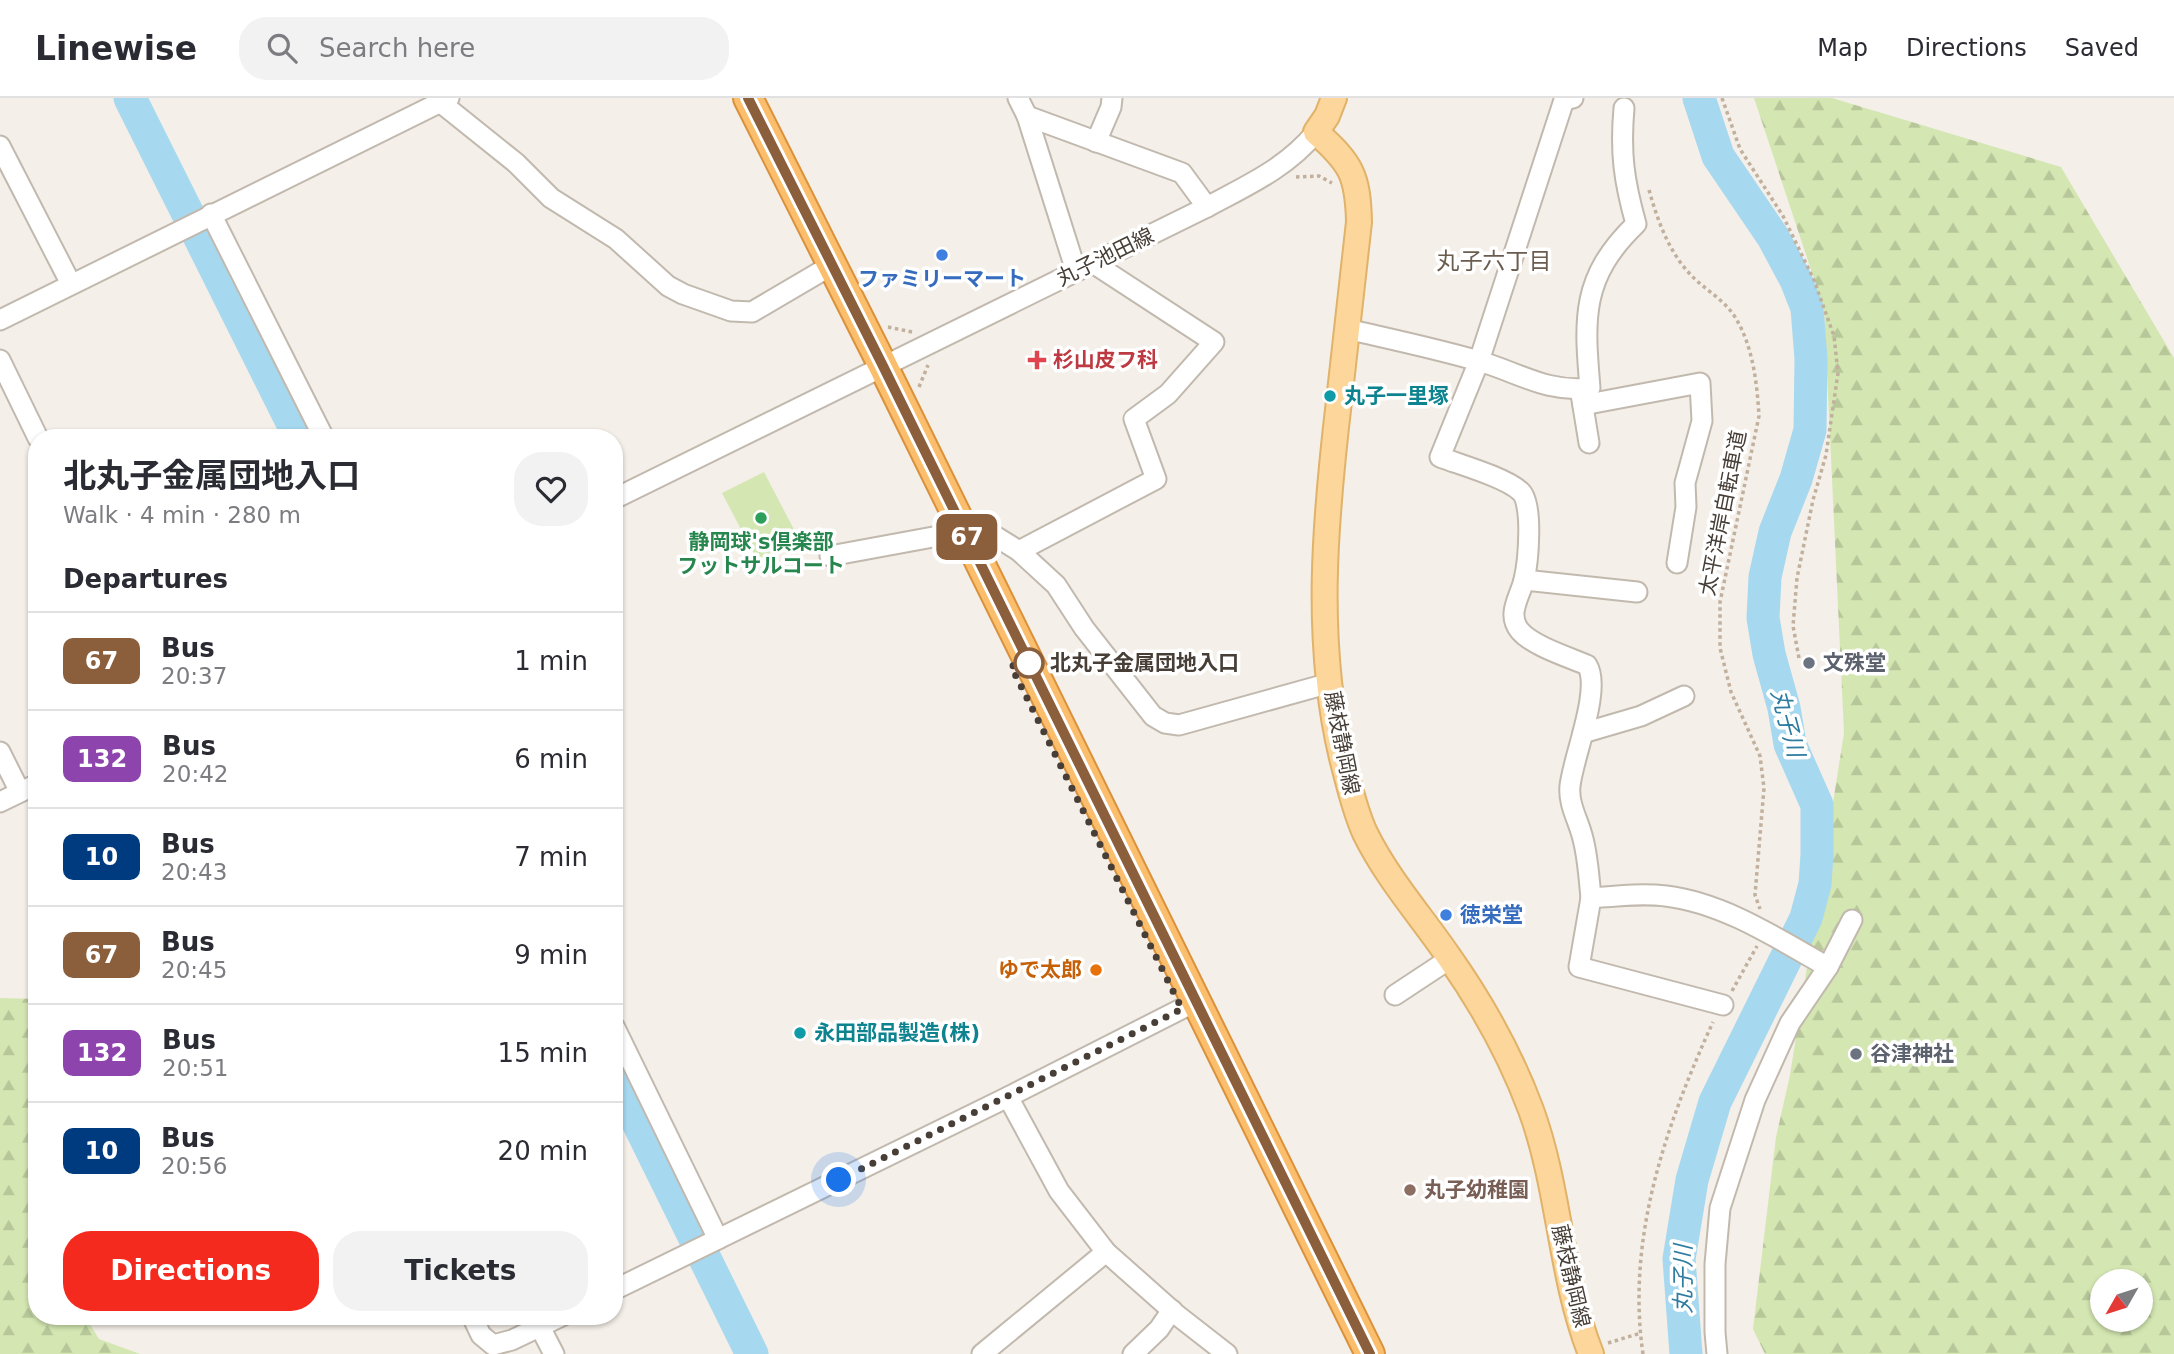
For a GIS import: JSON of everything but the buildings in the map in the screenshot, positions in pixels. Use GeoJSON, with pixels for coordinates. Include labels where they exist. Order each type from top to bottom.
{"type":"FeatureCollection","features":[{"type":"Feature","properties":{"kind":"highway"},"geometry":{"type":"LineString","coordinates":[[748,98],[1370,1354]]}},
{"type":"Feature","properties":{"kind":"main road"},"geometry":{"type":"LineString","coordinates":[[1316,132],[1327,116],[1334,98]]}},
{"type":"Feature","properties":{"kind":"main road","name":"藤枝静岡線"},"geometry":{"type":"LineString","coordinates":[[1316,132],[1339,152],[1358,189],[1359,222],[1331,468],[1324,555],[1325,646],[1336,733],[1352,798],[1364,831],[1381,861],[1451,958],[1489,1020],[1531,1111],[1546,1162],[1572,1291],[1590,1352]]}},
{"type":"Feature","properties":{"kind":"street"},"geometry":{"type":"LineString","coordinates":[[1096,142],[1111,107],[1112,98]]}},
{"type":"Feature","properties":{"kind":"street"},"geometry":{"type":"LineString","coordinates":[[1573,98],[1564,100],[1479,360],[1440,457],[1520,490],[1526,498],[1528,509],[1524,580],[1514,607],[1515,622],[1520,631],[1532,640],[1587,665],[1591,672],[1591,691],[1570,789],[1573,812],[1583,838],[1591,898],[1579,967],[1723,1005]]}},
{"type":"Feature","properties":{"kind":"street"},"geometry":{"type":"LineString","coordinates":[[0,320],[444,100],[516,163],[551,198],[615,239],[668,286],[711,305],[731,311],[752,312],[832,265]]}},
{"type":"Feature","properties":{"kind":"street"},"geometry":{"type":"LineString","coordinates":[[1022,107],[1096,142],[1182,173],[1207,207]]}},
{"type":"Feature","properties":{"kind":"street"},"geometry":{"type":"LineString","coordinates":[[1019,551],[1156,479],[1134,419],[1168,394],[1214,342],[1084,267],[1022,107]]}},
{"type":"Feature","properties":{"kind":"street"},"geometry":{"type":"LineString","coordinates":[[1582,397],[1590,388],[1586,313],[1591,290],[1617,242],[1636,224],[1624,180],[1621,143],[1624,108]]}},
{"type":"Feature","properties":{"kind":"street","name":"丸子池田線"},"geometry":{"type":"LineString","coordinates":[[623,495],[1207,207],[1271,173],[1306,145],[1316,132]]}},
{"type":"Feature","properties":{"kind":"street"},"geometry":{"type":"LineString","coordinates":[[0,146],[71,284]]}},
{"type":"Feature","properties":{"kind":"street"},"geometry":{"type":"LineString","coordinates":[[198,221],[319,429]]}},
{"type":"Feature","properties":{"kind":"street"},"geometry":{"type":"LineString","coordinates":[[1347,329],[1479,360],[1582,397],[1700,383],[1702,421],[1685,483],[1686,507],[1677,563]]}},
{"type":"Feature","properties":{"kind":"street"},"geometry":{"type":"LineString","coordinates":[[0,360],[34,429]]}},
{"type":"Feature","properties":{"kind":"street"},"geometry":{"type":"LineString","coordinates":[[1582,397],[1589,443]]}},
{"type":"Feature","properties":{"kind":"street"},"geometry":{"type":"LineString","coordinates":[[830,556],[982,528],[1019,551],[1056,585],[1084,628],[1153,716],[1165,723],[1179,725],[1330,683]]}},
{"type":"Feature","properties":{"kind":"street"},"geometry":{"type":"LineString","coordinates":[[1524,580],[1637,592]]}},
{"type":"Feature","properties":{"kind":"street"},"geometry":{"type":"LineString","coordinates":[[1583,733],[1641,716],[1684,696]]}},
{"type":"Feature","properties":{"kind":"street"},"geometry":{"type":"LineString","coordinates":[[0,752],[28,787]]}},
{"type":"Feature","properties":{"kind":"street"},"geometry":{"type":"LineString","coordinates":[[0,802],[28,788]]}},
{"type":"Feature","properties":{"kind":"street"},"geometry":{"type":"LineString","coordinates":[[1591,898],[1665,895],[1690,900],[1767,932],[1825,965]]}},
{"type":"Feature","properties":{"kind":"street"},"geometry":{"type":"LineString","coordinates":[[1717,1354],[1715,1264],[1720,1208],[1724,1195],[1755,1100],[1790,1023],[1852,920]]}},
{"type":"Feature","properties":{"kind":"street"},"geometry":{"type":"LineString","coordinates":[[1395,995],[1451,958]]}},
{"type":"Feature","properties":{"kind":"street"},"geometry":{"type":"LineString","coordinates":[[623,1286],[1195,1002]]}},
{"type":"Feature","properties":{"kind":"street"},"geometry":{"type":"LineString","coordinates":[[623,1046],[712,1242]]}},
{"type":"Feature","properties":{"kind":"street"},"geometry":{"type":"LineString","coordinates":[[1008,1097],[1059,1191],[1106,1252],[1227,1354]]}},
{"type":"Feature","properties":{"kind":"street"},"geometry":{"type":"LineString","coordinates":[[982,1354],[1106,1252]]}},
{"type":"Feature","properties":{"kind":"street"},"geometry":{"type":"LineString","coordinates":[[1133,1354],[1159,1329],[1172,1310]]}},
{"type":"Feature","properties":{"kind":"street"},"geometry":{"type":"LineString","coordinates":[[476,1325],[481,1335],[493,1345],[512,1340],[544,1325]]}},
{"type":"Feature","properties":{"kind":"street"},"geometry":{"type":"LineString","coordinates":[[540,1327],[554,1354]]}},
{"type":"Feature","properties":{"kind":"path"},"geometry":{"type":"LineString","coordinates":[[1722,98],[1740,149],[1783,216],[1814,280],[1834,336],[1838,373],[1832,418],[1797,578],[1793,626],[1799,657]]}},
{"type":"Feature","properties":{"kind":"path"},"geometry":{"type":"LineString","coordinates":[[1293,179],[1299,176],[1319,177],[1334,184]]}},
{"type":"Feature","properties":{"kind":"path","name":"太平洋岸自転車道"},"geometry":{"type":"LineString","coordinates":[[1646,183],[1658,221],[1678,261],[1696,280],[1716,295],[1735,317],[1749,351],[1758,390],[1759,416],[1720,602],[1720,648],[1731,692],[1760,756],[1764,788],[1755,895],[1767,932]]}},
{"type":"Feature","properties":{"kind":"path"},"geometry":{"type":"LineString","coordinates":[[882,326],[913,332]]}},
{"type":"Feature","properties":{"kind":"path"},"geometry":{"type":"LineString","coordinates":[[916,393],[929,365]]}},
{"type":"Feature","properties":{"kind":"path"},"geometry":{"type":"LineString","coordinates":[[1643,1354],[1641,1259],[1660,1157],[1694,1064],[1718,1013],[1767,932]]}},
{"type":"Feature","properties":{"kind":"path"},"geometry":{"type":"LineString","coordinates":[[1590,1352],[1641,1333]]}},
{"type":"Feature","properties":{"kind":"green space"},"geometry":{"type":"Polygon","coordinates":[[[1754,98],[1832,98],[2061,167],[2174,358],[2174,1354],[1765,1354],[1753,1329],[1776,1137],[1790,1075],[1844,733],[1824,309],[1754,98]]]}},
{"type":"Feature","properties":{"kind":"green space","name":"静岡球's倶楽部 フットサルコート"},"geometry":{"type":"Polygon","coordinates":[[[764,472],[801,543],[759,564],[722,493],[764,472]]]}},
{"type":"Feature","properties":{"kind":"green space"},"geometry":{"type":"Polygon","coordinates":[[[0,998],[28,999],[28,1325],[90,1325],[99,1339],[140,1354],[0,1354],[0,998]]]}},
{"type":"Feature","properties":{"kind":"waterway"},"geometry":{"type":"LineString","coordinates":[[130,98],[296,429]]}},
{"type":"Feature","properties":{"kind":"waterway","name":"丸子川"},"geometry":{"type":"LineString","coordinates":[[1686,1354],[1679,1259],[1692,1180],[1715,1102],[1806,918],[1815,884],[1817,854],[1817,805],[1790,744],[1763,618],[1765,577],[1775,532],[1796,479],[1810,430],[1811,359],[1807,308],[1796,280],[1773,237],[1718,156],[1699,98]]}},
{"type":"Feature","properties":{"kind":"waterway"},"geometry":{"type":"LineString","coordinates":[[623,1092],[752,1354]]}},
{"type":"Feature","properties":{"kind":"bus line","name":"67"},"geometry":{"type":"LineString","coordinates":[[748,98],[1370,1354]]}},
{"type":"Feature","properties":{"kind":"place","name":"ファミリーマート"},"geometry":{"type":"Point","coordinates":[942,255]}},
{"type":"Feature","properties":{"kind":"place","name":"杉山皮フ科"},"geometry":{"type":"Point","coordinates":[1037,360]}},
{"type":"Feature","properties":{"kind":"place","name":"丸子一里塚"},"geometry":{"type":"Point","coordinates":[1330,396]}},
{"type":"Feature","properties":{"kind":"place","name":"静岡球's倶楽部 フットサルコート"},"geometry":{"type":"Point","coordinates":[761,518]}},
{"type":"Feature","properties":{"kind":"place","name":"北丸子金属団地入口"},"geometry":{"type":"Point","coordinates":[1029,663]}},
{"type":"Feature","properties":{"kind":"place","name":"文殊堂"},"geometry":{"type":"Point","coordinates":[1809,663]}},
{"type":"Feature","properties":{"kind":"place","name":"徳栄堂"},"geometry":{"type":"Point","coordinates":[1446,915]}},
{"type":"Feature","properties":{"kind":"place","name":"ゆで太郎"},"geometry":{"type":"Point","coordinates":[1096,970]}},
{"type":"Feature","properties":{"kind":"place","name":"永田部品製造(株)"},"geometry":{"type":"Point","coordinates":[800,1033]}},
{"type":"Feature","properties":{"kind":"place","name":"谷津神社"},"geometry":{"type":"Point","coordinates":[1856,1054]}},
{"type":"Feature","properties":{"kind":"place","name":"丸子幼稚園"},"geometry":{"type":"Point","coordinates":[1410,1190]}},
{"type":"Feature","properties":{"kind":"district","name":"丸子六丁目"},"geometry":{"type":"Point","coordinates":[1494,261]}},
{"type":"Feature","properties":{"kind":"route"},"geometry":{"type":"LineString","coordinates":[[839,1180],[1182,1009],[1011,666],[1029,663]]}}]}
